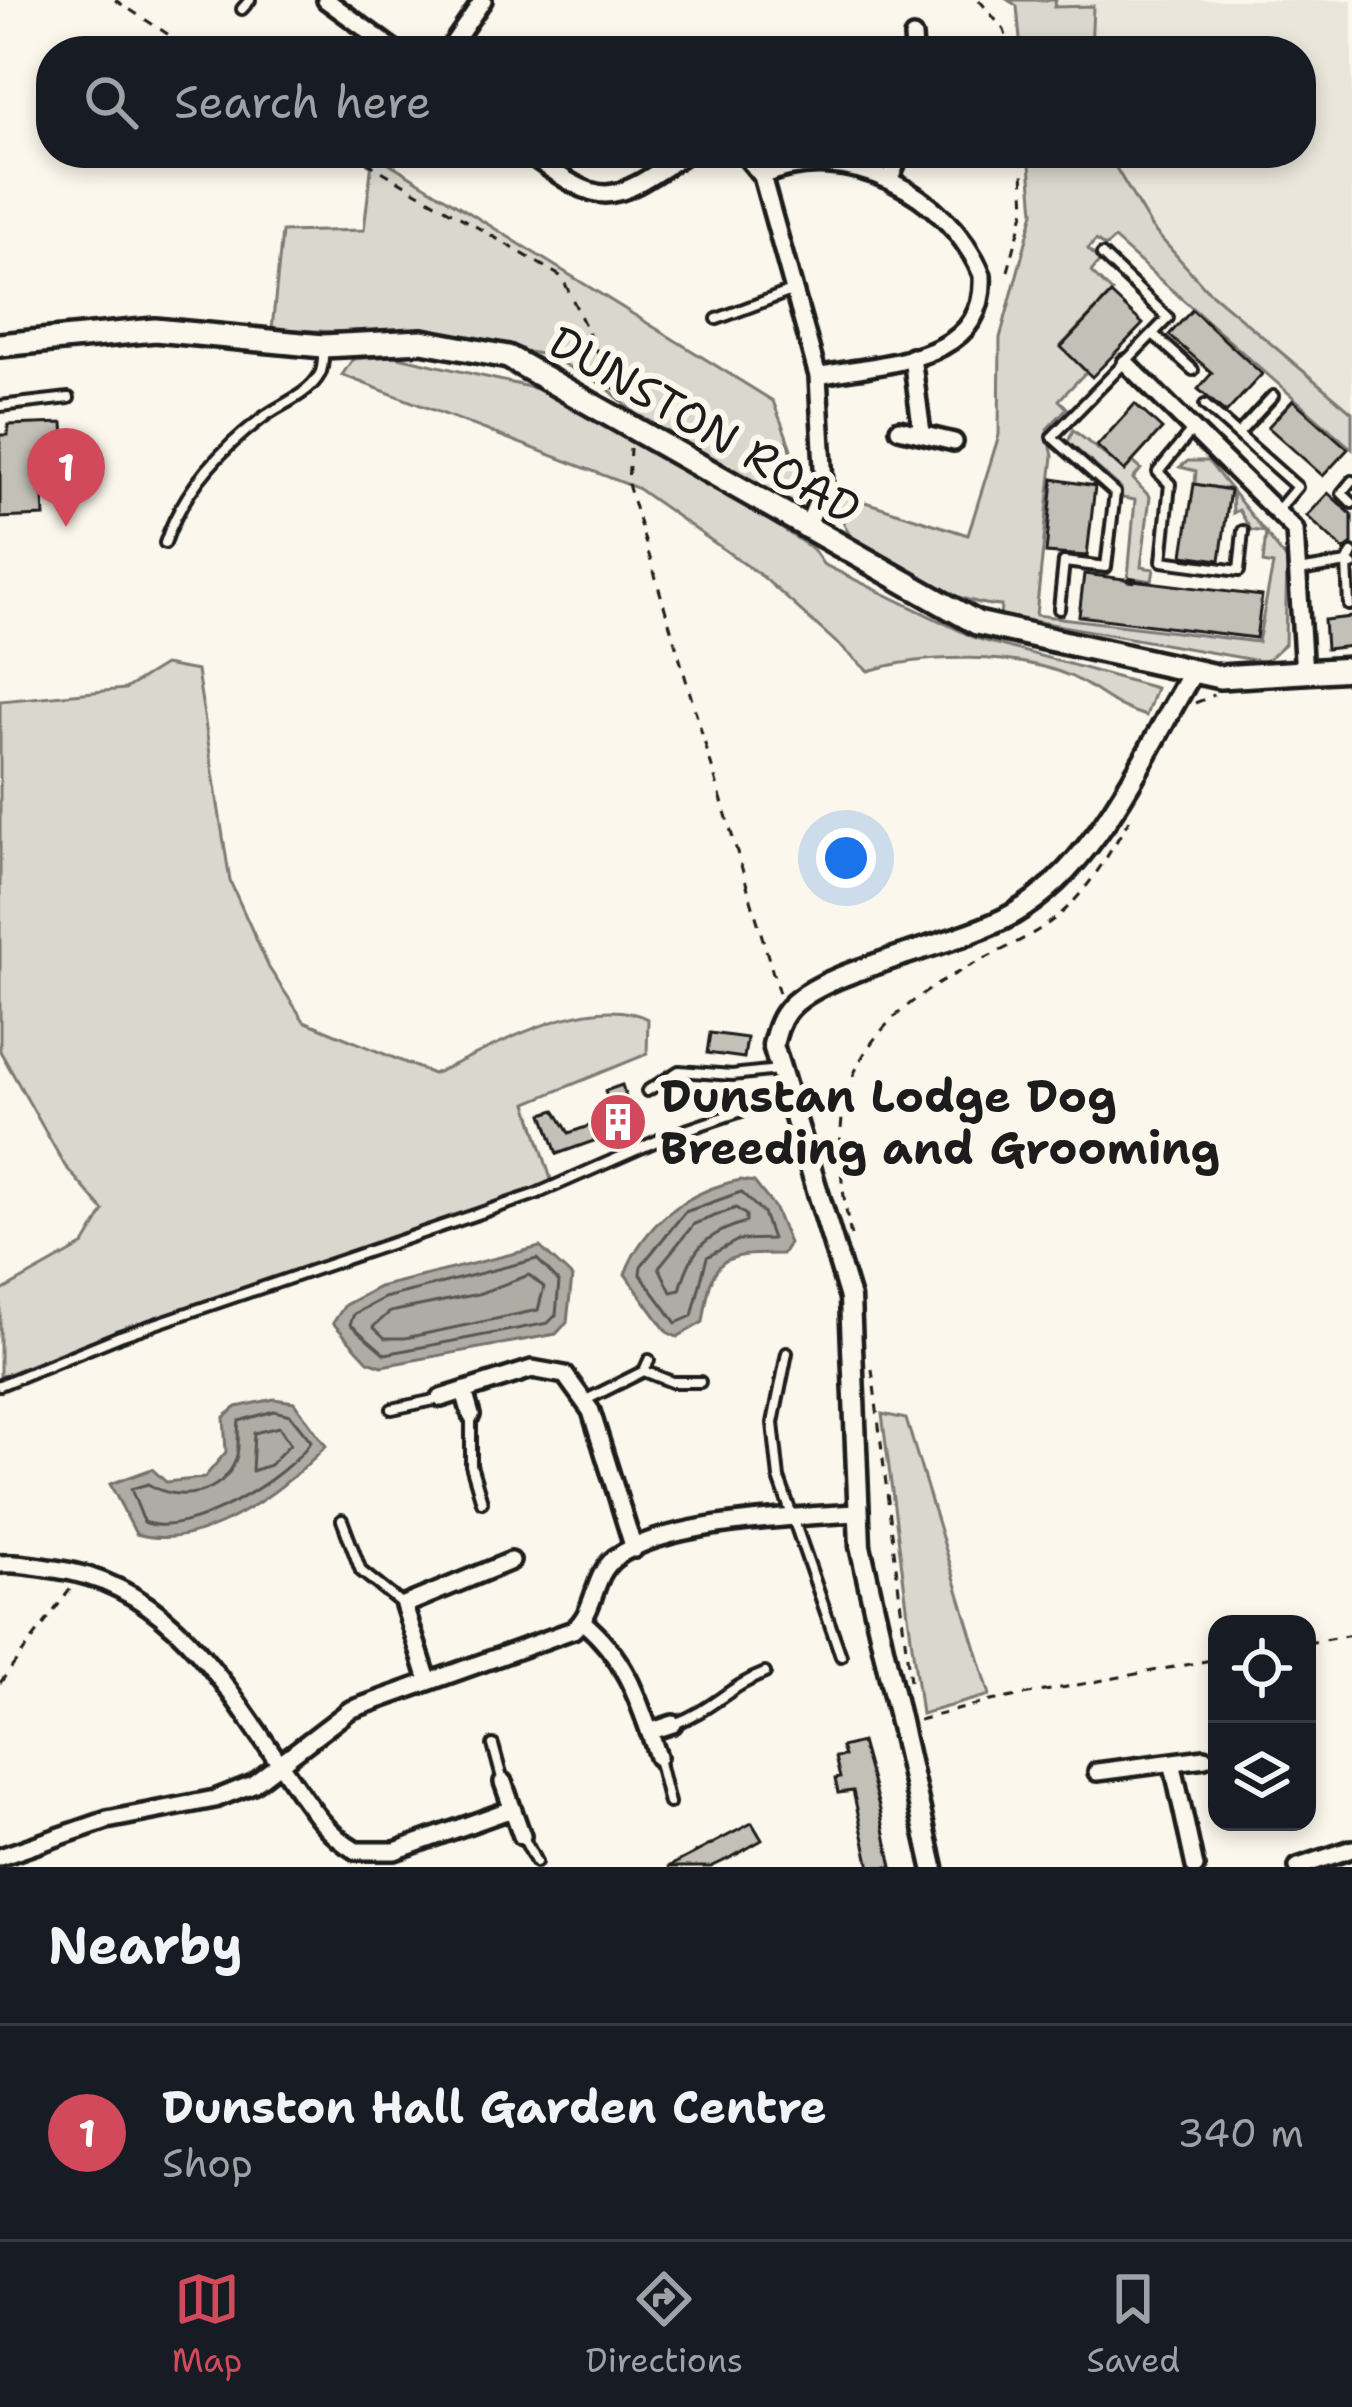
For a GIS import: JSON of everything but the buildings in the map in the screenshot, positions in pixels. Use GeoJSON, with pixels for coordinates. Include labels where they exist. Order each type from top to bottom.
{"type":"FeatureCollection","features":[{"type":"Feature","properties":{"kind":"main road","name":"DUNSTON ROAD"},"geometry":{"type":"LineString","coordinates":[[0,345],[155,330],[323,346],[422,341],[508,357],[977,623],[1220,677],[1352,669]]}},
{"type":"Feature","properties":{"kind":"street"},"geometry":{"type":"LineString","coordinates":[[326,0],[375,36]]}},
{"type":"Feature","properties":{"kind":"street"},"geometry":{"type":"LineString","coordinates":[[458,36],[483,0]]}},
{"type":"Feature","properties":{"kind":"street"},"geometry":{"type":"LineString","coordinates":[[547,168],[575,188],[604,196],[638,185],[664,168]]}},
{"type":"Feature","properties":{"kind":"street"},"geometry":{"type":"LineString","coordinates":[[758,168],[818,376],[824,485],[806,530]]}},
{"type":"Feature","properties":{"kind":"street"},"geometry":{"type":"LineString","coordinates":[[818,376],[951,346],[979,313],[982,275],[946,225],[890,178],[843,168]]}},
{"type":"Feature","properties":{"kind":"street"},"geometry":{"type":"LineString","coordinates":[[890,178],[894,168]]}},
{"type":"Feature","properties":{"kind":"street"},"geometry":{"type":"LineString","coordinates":[[912,356],[922,433]]}},
{"type":"Feature","properties":{"kind":"street"},"geometry":{"type":"LineString","coordinates":[[1126,363],[1295,530],[1304,674]]}},
{"type":"Feature","properties":{"kind":"street"},"geometry":{"type":"LineString","coordinates":[[899,428],[954,442]]}},
{"type":"Feature","properties":{"kind":"street"},"geometry":{"type":"LineString","coordinates":[[933,1867],[898,1696],[868,1589],[856,1513],[850,1298],[773,1045],[789,1007],[837,978],[955,943],[1014,914],[1065,877],[1192,673]]}},
{"type":"Feature","properties":{"kind":"street"},"geometry":{"type":"LineString","coordinates":[[441,1398],[532,1370],[565,1376],[586,1400],[634,1550]]}},
{"type":"Feature","properties":{"kind":"street"},"geometry":{"type":"LineString","coordinates":[[464,1391],[471,1415]]}},
{"type":"Feature","properties":{"kind":"street"},"geometry":{"type":"LineString","coordinates":[[0,1857],[106,1820],[215,1799],[253,1784],[350,1710],[564,1634],[583,1622],[606,1567],[634,1550],[711,1527],[856,1513]]}},
{"type":"Feature","properties":{"kind":"street"},"geometry":{"type":"LineString","coordinates":[[428,1680],[404,1605],[511,1561]]}},
{"type":"Feature","properties":{"kind":"street"},"geometry":{"type":"LineString","coordinates":[[0,1564],[82,1573],[135,1594],[175,1624],[353,1859],[395,1851],[512,1809]]}},
{"type":"Feature","properties":{"kind":"street"},"geometry":{"type":"LineString","coordinates":[[583,1622],[619,1656],[658,1757]]}},
{"type":"Feature","properties":{"kind":"street"},"geometry":{"type":"LineString","coordinates":[[649,1732],[673,1724]]}},
{"type":"Feature","properties":{"kind":"street"},"geometry":{"type":"LineString","coordinates":[[1097,1772],[1173,1766],[1205,1758]]}},
{"type":"Feature","properties":{"kind":"street"},"geometry":{"type":"LineString","coordinates":[[1173,1766],[1195,1867]]}},
{"type":"Feature","properties":{"kind":"street"},"geometry":{"type":"LineString","coordinates":[[503,1781],[522,1836]]}},
{"type":"Feature","properties":{"kind":"street"},"geometry":{"type":"LineString","coordinates":[[1298,1867],[1352,1849]]}},
{"type":"Feature","properties":{"kind":"lane"},"geometry":{"type":"LineString","coordinates":[[242,9],[250,0]]}},
{"type":"Feature","properties":{"kind":"lane"},"geometry":{"type":"LineString","coordinates":[[1059,609],[1064,562],[1106,567],[1114,493],[1052,437],[1168,318],[1102,255]]}},
{"type":"Feature","properties":{"kind":"lane"},"geometry":{"type":"LineString","coordinates":[[717,319],[796,290]]}},
{"type":"Feature","properties":{"kind":"lane"},"geometry":{"type":"LineString","coordinates":[[1153,334],[1193,370]]}},
{"type":"Feature","properties":{"kind":"lane"},"geometry":{"type":"LineString","coordinates":[[165,543],[175,514],[222,454],[261,418],[305,391],[322,371],[323,346]]}},
{"type":"Feature","properties":{"kind":"lane"},"geometry":{"type":"LineString","coordinates":[[1238,434],[1273,396]]}},
{"type":"Feature","properties":{"kind":"lane"},"geometry":{"type":"LineString","coordinates":[[0,406],[69,398]]}},
{"type":"Feature","properties":{"kind":"lane"},"geometry":{"type":"LineString","coordinates":[[1205,405],[1297,487],[1277,512]]}},
{"type":"Feature","properties":{"kind":"lane"},"geometry":{"type":"LineString","coordinates":[[1193,429],[1158,472],[1170,484],[1162,561],[1239,571],[1244,531]]}},
{"type":"Feature","properties":{"kind":"lane"},"geometry":{"type":"LineString","coordinates":[[1352,481],[1342,493],[1352,503]]}},
{"type":"Feature","properties":{"kind":"lane"},"geometry":{"type":"LineString","coordinates":[[1349,604],[1352,553]]}},
{"type":"Feature","properties":{"kind":"lane"},"geometry":{"type":"LineString","coordinates":[[1298,571],[1349,564]]}},
{"type":"Feature","properties":{"kind":"lane"},"geometry":{"type":"LineString","coordinates":[[647,1090],[679,1071],[732,1075],[780,1070]]}},
{"type":"Feature","properties":{"kind":"lane"},"geometry":{"type":"LineString","coordinates":[[0,1384],[120,1336],[536,1194],[648,1144],[788,1096]]}},
{"type":"Feature","properties":{"kind":"lane"},"geometry":{"type":"LineString","coordinates":[[787,1353],[773,1444],[790,1517],[841,1656]]}},
{"type":"Feature","properties":{"kind":"lane"},"geometry":{"type":"LineString","coordinates":[[586,1400],[644,1371],[649,1360]]}},
{"type":"Feature","properties":{"kind":"lane"},"geometry":{"type":"LineString","coordinates":[[644,1371],[672,1382],[700,1382]]}},
{"type":"Feature","properties":{"kind":"lane"},"geometry":{"type":"LineString","coordinates":[[392,1408],[441,1398]]}},
{"type":"Feature","properties":{"kind":"lane"},"geometry":{"type":"LineString","coordinates":[[471,1415],[471,1465],[482,1502]]}},
{"type":"Feature","properties":{"kind":"lane"},"geometry":{"type":"LineString","coordinates":[[342,1520],[361,1571],[404,1605]]}},
{"type":"Feature","properties":{"kind":"lane"},"geometry":{"type":"LineString","coordinates":[[673,1724],[708,1711],[735,1685],[765,1673]]}},
{"type":"Feature","properties":{"kind":"lane"},"geometry":{"type":"LineString","coordinates":[[494,1745],[503,1781]]}},
{"type":"Feature","properties":{"kind":"lane"},"geometry":{"type":"LineString","coordinates":[[658,1757],[669,1803]]}},
{"type":"Feature","properties":{"kind":"lane"},"geometry":{"type":"LineString","coordinates":[[522,1836],[536,1862]]}},
{"type":"Feature","properties":{"kind":"path"},"geometry":{"type":"LineString","coordinates":[[115,0],[171,36]]}},
{"type":"Feature","properties":{"kind":"path"},"geometry":{"type":"LineString","coordinates":[[979,0],[1006,36]]}},
{"type":"Feature","properties":{"kind":"path"},"geometry":{"type":"LineString","coordinates":[[377,168],[562,277],[618,388],[619,416]]}},
{"type":"Feature","properties":{"kind":"path"},"geometry":{"type":"LineString","coordinates":[[1008,271],[1025,209],[1023,168]]}},
{"type":"Feature","properties":{"kind":"path"},"geometry":{"type":"LineString","coordinates":[[629,451],[628,484],[775,991],[789,1007]]}},
{"type":"Feature","properties":{"kind":"path"},"geometry":{"type":"LineString","coordinates":[[1186,710],[1215,695],[1220,677]]}},
{"type":"Feature","properties":{"kind":"path"},"geometry":{"type":"LineString","coordinates":[[851,1238],[841,1141],[846,1101],[876,1032],[921,994],[1070,906],[1132,815]]}},
{"type":"Feature","properties":{"kind":"path"},"geometry":{"type":"LineString","coordinates":[[871,1363],[912,1694],[898,1696]]}},
{"type":"Feature","properties":{"kind":"path"},"geometry":{"type":"LineString","coordinates":[[0,1683],[82,1573]]}},
{"type":"Feature","properties":{"kind":"path"},"geometry":{"type":"LineString","coordinates":[[1316,1641],[1352,1635]]}},
{"type":"Feature","properties":{"kind":"path"},"geometry":{"type":"LineString","coordinates":[[903,1725],[991,1701],[1208,1661]]}},
{"type":"Feature","properties":{"kind":"shaded area"},"geometry":{"type":"Polygon","coordinates":[[[1008,0],[1056,0],[1054,7],[1093,6],[1092,36],[1020,36],[1017,6],[1008,0]]]}},
{"type":"Feature","properties":{"kind":"shaded area"},"geometry":{"type":"Polygon","coordinates":[[[1056,0],[1352,0],[1352,418],[1206,289],[1152,228],[1116,168],[1316,168],[1316,36],[1092,36],[1093,6],[1053,8],[1056,0]]]}},
{"type":"Feature","properties":{"kind":"shaded area"},"geometry":{"type":"Polygon","coordinates":[[[371,168],[397,168],[773,401],[795,468],[792,506],[772,503],[655,432],[605,386],[546,355],[431,336],[272,329],[282,232],[364,230],[371,168]]]}},
{"type":"Feature","properties":{"kind":"shaded area"},"geometry":{"type":"Polygon","coordinates":[[[1030,168],[1116,168],[1152,228],[1206,289],[1352,412],[1352,449],[1114,239],[1105,247],[1096,240],[1088,249],[1100,261],[1091,272],[1112,292],[1061,346],[1086,372],[1059,400],[1067,408],[1047,429],[1053,456],[1036,615],[1258,642],[1273,565],[1263,563],[1266,534],[1287,560],[1285,644],[1265,662],[1000,615],[1001,606],[947,593],[888,566],[859,546],[846,528],[837,493],[968,535],[999,435],[1000,338],[1034,212],[1030,168]]]}},
{"type":"Feature","properties":{"kind":"shaded area"},"geometry":{"type":"Polygon","coordinates":[[[394,356],[551,392],[632,430],[813,549],[823,564],[975,638],[1156,688],[1146,716],[1072,677],[1024,663],[942,659],[868,671],[763,577],[637,488],[342,375],[353,359],[394,356]]]}},
{"type":"Feature","properties":{"kind":"shaded area"},"geometry":{"type":"Polygon","coordinates":[[[1073,430],[1124,470],[1133,462],[1141,469],[1133,479],[1150,497],[1141,567],[1154,569],[1152,581],[1128,577],[1135,500],[1122,498],[1121,488],[1068,442],[1073,430]]]}},
{"type":"Feature","properties":{"kind":"shaded area"},"geometry":{"type":"Polygon","coordinates":[[[1188,461],[1208,461],[1231,490],[1195,484],[1196,471],[1180,467],[1188,461]]]}},
{"type":"Feature","properties":{"kind":"shaded area"},"geometry":{"type":"Polygon","coordinates":[[[1232,491],[1264,532],[1251,530],[1239,510],[1233,513],[1232,491]]]}},
{"type":"Feature","properties":{"kind":"shaded area"},"geometry":{"type":"Polygon","coordinates":[[[164,665],[197,671],[230,881],[269,968],[304,1021],[433,1074],[540,1026],[598,1012],[624,1012],[648,1019],[647,1054],[527,1103],[555,1192],[120,1329],[0,1377],[0,1292],[84,1245],[104,1211],[65,1166],[0,1051],[0,701],[125,689],[164,665]]]}},
{"type":"Feature","properties":{"kind":"shaded area"},"geometry":{"type":"Polygon","coordinates":[[[882,1414],[906,1419],[990,1695],[921,1714],[882,1414]]]}},
{"type":"Feature","properties":{"kind":"water"},"geometry":{"type":"Polygon","coordinates":[[[741,1180],[754,1182],[774,1207],[789,1243],[782,1254],[744,1255],[722,1264],[710,1284],[703,1322],[677,1337],[667,1332],[625,1274],[656,1224],[686,1201],[741,1180]]]}},
{"type":"Feature","properties":{"kind":"water"},"geometry":{"type":"Polygon","coordinates":[[[540,1247],[572,1277],[567,1322],[556,1334],[382,1366],[368,1361],[333,1323],[345,1305],[379,1287],[540,1247]]]}},
{"type":"Feature","properties":{"kind":"water"},"geometry":{"type":"Polygon","coordinates":[[[274,1399],[294,1402],[326,1446],[240,1514],[188,1535],[136,1534],[110,1484],[152,1469],[166,1482],[204,1478],[226,1452],[224,1417],[237,1407],[274,1399]]]}},
{"type":"Feature","properties":{"kind":"place","name":"Dunston Hall Garden Centre"},"geometry":{"type":"Point","coordinates":[66,527]}},
{"type":"Feature","properties":{"kind":"place","name":"Dunstan Lodge Dog Breeding and Grooming"},"geometry":{"type":"Point","coordinates":[618,1122]}}]}
